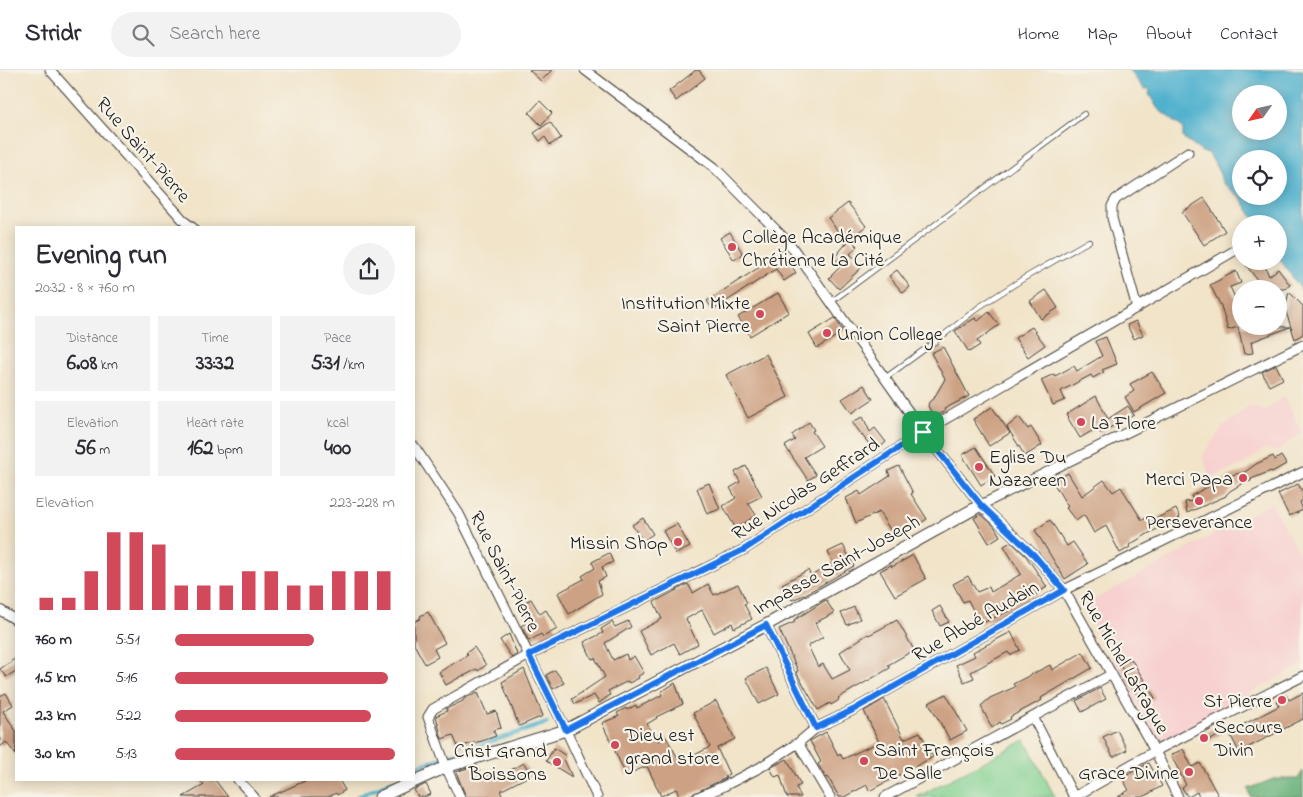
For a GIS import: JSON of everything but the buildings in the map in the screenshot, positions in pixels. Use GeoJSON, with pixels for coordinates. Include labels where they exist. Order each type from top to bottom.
{"type":"FeatureCollection","features":[{"type":"Feature","properties":{"kind":"street","name":"Rue Saint-Pierre"},"geometry":{"type":"LineString","coordinates":[[50,70],[190,226]]}},
{"type":"Feature","properties":{"kind":"street","name":"Rue Michel Lafrague"},"geometry":{"type":"LineString","coordinates":[[585,70],[714,167],[789,243],[923,432],[981,505],[1034,555],[1064,590],[1155,751],[1178,797]]}},
{"type":"Feature","properties":{"kind":"street"},"geometry":{"type":"LineString","coordinates":[[1137,308],[1112,218],[1112,206],[1116,199],[1188,152]]}},
{"type":"Feature","properties":{"kind":"street","name":"Rue Nicolas Geffrard"},"geometry":{"type":"LineString","coordinates":[[446,767],[428,717],[430,712],[529,655],[745,549],[923,432],[1232,252]]}},
{"type":"Feature","properties":{"kind":"street","name":"Impasse Saint-Joseph"},"geometry":{"type":"LineString","coordinates":[[380,797],[446,767],[566,730],[766,625],[981,505],[1303,345]]}},
{"type":"Feature","properties":{"kind":"street","name":"Rue Saint-Pierre"},"geometry":{"type":"LineString","coordinates":[[415,448],[459,514],[566,730],[597,797]]}},
{"type":"Feature","properties":{"kind":"street","name":"Rue Abbé Audain"},"geometry":{"type":"LineString","coordinates":[[698,797],[737,780],[798,743],[816,728],[853,710],[1064,590],[1303,472]]}},
{"type":"Feature","properties":{"kind":"street"},"geometry":{"type":"LineString","coordinates":[[0,610],[15,619]]}},
{"type":"Feature","properties":{"kind":"street"},"geometry":{"type":"LineString","coordinates":[[766,625],[816,728]]}},
{"type":"Feature","properties":{"kind":"street"},"geometry":{"type":"LineString","coordinates":[[885,797],[1112,674]]}},
{"type":"Feature","properties":{"kind":"street"},"geometry":{"type":"LineString","coordinates":[[1032,717],[1074,797],[1155,751],[1303,676]]}},
{"type":"Feature","properties":{"kind":"street"},"geometry":{"type":"LineString","coordinates":[[798,743],[830,797]]}},
{"type":"Feature","properties":{"kind":"street"},"geometry":{"type":"LineString","coordinates":[[446,767],[460,797]]}},
{"type":"Feature","properties":{"kind":"street"},"geometry":{"type":"LineString","coordinates":[[239,781],[254,797]]}},
{"type":"Feature","properties":{"kind":"lane"},"geometry":{"type":"LineString","coordinates":[[831,302],[1084,114]]}},
{"type":"Feature","properties":{"kind":"lane"},"geometry":{"type":"LineString","coordinates":[[885,378],[979,307],[1026,277],[1089,241]]}},
{"type":"Feature","properties":{"kind":"shaded area"},"geometry":{"type":"Polygon","coordinates":[[[1283,397],[1302,432],[1277,451],[1265,448],[1246,463],[1210,478],[1203,456],[1222,428],[1249,406],[1266,411],[1283,397]]]}},
{"type":"Feature","properties":{"kind":"shaded area"},"geometry":{"type":"Polygon","coordinates":[[[1271,503],[1303,560],[1303,664],[1159,744],[1083,606],[1271,503]]]}},
{"type":"Feature","properties":{"kind":"green space"},"geometry":{"type":"Polygon","coordinates":[[[1025,740],[1055,797],[917,797],[1025,740]]]}},
{"type":"Feature","properties":{"kind":"green space"},"geometry":{"type":"Polygon","coordinates":[[[1303,771],[1303,797],[1251,797],[1248,789],[1273,779],[1298,779],[1303,771]]]}},
{"type":"Feature","properties":{"kind":"water"},"geometry":{"type":"Polygon","coordinates":[[[1129,70],[1303,70],[1303,292],[1287,269],[1287,215],[1251,215],[1245,205],[1287,205],[1287,150],[1232,150],[1232,190],[1222,182],[1209,153],[1202,152],[1183,138],[1183,128],[1158,109],[1149,94],[1148,88],[1145,90],[1129,70]]]}},
{"type":"Feature","properties":{"kind":"waterway"},"geometry":{"type":"LineString","coordinates":[[415,767],[547,723]]}},
{"type":"Feature","properties":{"kind":"waterway"},"geometry":{"type":"LineString","coordinates":[[357,797],[392,781]]}},
{"type":"Feature","properties":{"kind":"place","name":"Collège Académique Chrétienne La Cité"},"geometry":{"type":"Point","coordinates":[732,247]}},
{"type":"Feature","properties":{"kind":"place","name":"Institution Mixte Saint Pierre"},"geometry":{"type":"Point","coordinates":[760,314]}},
{"type":"Feature","properties":{"kind":"place","name":"Union College"},"geometry":{"type":"Point","coordinates":[827,333]}},
{"type":"Feature","properties":{"kind":"place","name":"La Flore"},"geometry":{"type":"Point","coordinates":[1081,422]}},
{"type":"Feature","properties":{"kind":"place","name":"Eglise Du Nazareen"},"geometry":{"type":"Point","coordinates":[979,467]}},
{"type":"Feature","properties":{"kind":"place","name":"Merci Papa"},"geometry":{"type":"Point","coordinates":[1243,478]}},
{"type":"Feature","properties":{"kind":"place","name":"Perseverance"},"geometry":{"type":"Point","coordinates":[1199,501]}},
{"type":"Feature","properties":{"kind":"place","name":"Missin Shop"},"geometry":{"type":"Point","coordinates":[678,542]}},
{"type":"Feature","properties":{"kind":"place","name":"St Pierre"},"geometry":{"type":"Point","coordinates":[1282,700]}},
{"type":"Feature","properties":{"kind":"place","name":"Secours Divin"},"geometry":{"type":"Point","coordinates":[1204,738]}},
{"type":"Feature","properties":{"kind":"place","name":"Dieu est grand store"},"geometry":{"type":"Point","coordinates":[615,745]}},
{"type":"Feature","properties":{"kind":"place","name":"Saint François De Salle"},"geometry":{"type":"Point","coordinates":[864,761]}},
{"type":"Feature","properties":{"kind":"place","name":"Crist Grand Boissons"},"geometry":{"type":"Point","coordinates":[557,762]}},
{"type":"Feature","properties":{"kind":"place","name":"Grace Divine"},"geometry":{"type":"Point","coordinates":[1189,772]}},
{"type":"Feature","properties":{"kind":"route"},"geometry":{"type":"LineString","coordinates":[[923,432],[981,505],[1034,555],[1064,590],[853,710],[816,728],[766,625],[566,730],[529,655],[745,549],[923,432]]}}]}
